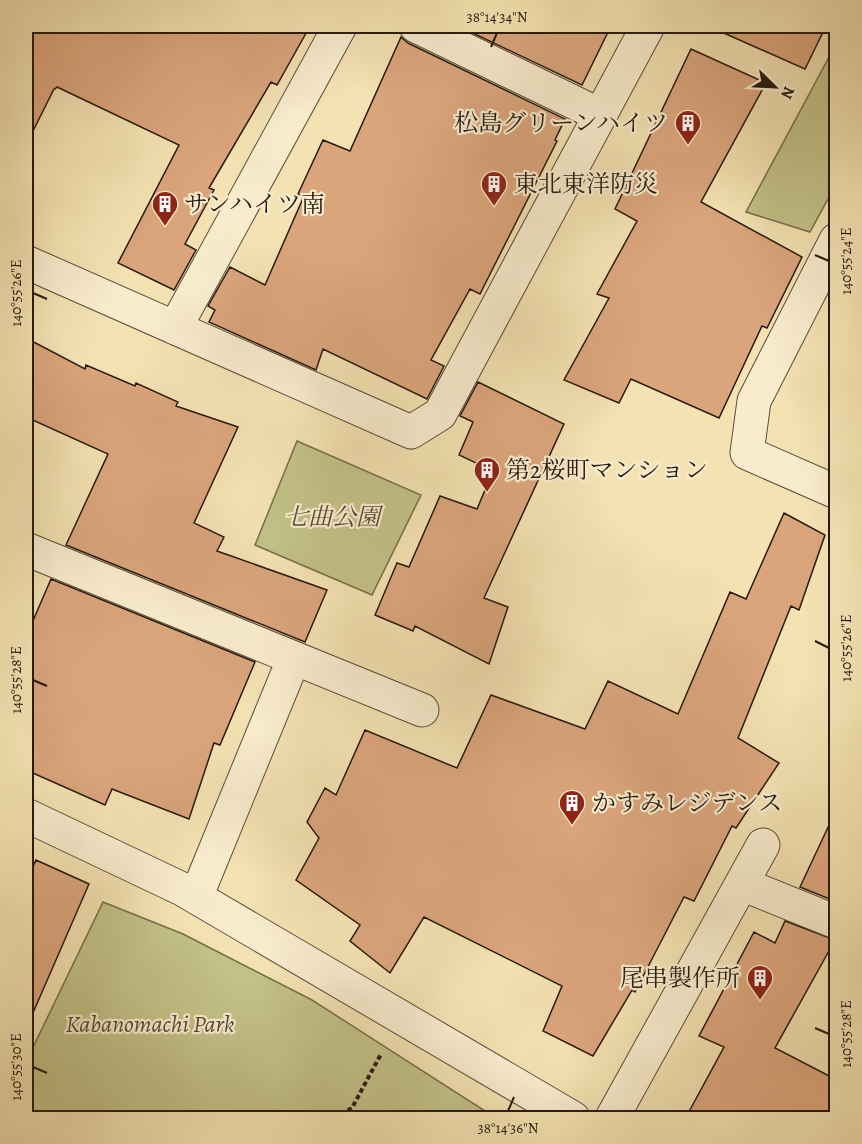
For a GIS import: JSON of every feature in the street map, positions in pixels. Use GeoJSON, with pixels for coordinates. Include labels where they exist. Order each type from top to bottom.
{"type":"FeatureCollection","features":[{"type":"Feature","properties":{"kind":"street"},"geometry":{"type":"LineString","coordinates":[[174,328],[340,26]]}},
{"type":"Feature","properties":{"kind":"street"},"geometry":{"type":"LineString","coordinates":[[416,26],[600,115]]}},
{"type":"Feature","properties":{"kind":"street"},"geometry":{"type":"LineString","coordinates":[[26,262],[411,432],[440,414],[648,26]]}},
{"type":"Feature","properties":{"kind":"street"},"geometry":{"type":"LineString","coordinates":[[837,240],[754,401],[747,453],[837,492]]}},
{"type":"Feature","properties":{"kind":"street"},"geometry":{"type":"LineString","coordinates":[[26,549],[422,710]]}},
{"type":"Feature","properties":{"kind":"street"},"geometry":{"type":"LineString","coordinates":[[196,897],[294,658]]}},
{"type":"Feature","properties":{"kind":"street"},"geometry":{"type":"LineString","coordinates":[[26,815],[196,897],[573,1119]]}},
{"type":"Feature","properties":{"kind":"street"},"geometry":{"type":"LineString","coordinates":[[612,1119],[763,845]]}},
{"type":"Feature","properties":{"kind":"street"},"geometry":{"type":"LineString","coordinates":[[742,884],[837,922]]}},
{"type":"Feature","properties":{"kind":"path"},"geometry":{"type":"LineString","coordinates":[[319,1119],[338,1115],[352,1108],[400,1016]]}},
{"type":"Feature","properties":{"kind":"green space"},"geometry":{"type":"Polygon","coordinates":[[[836,44],[836,184],[810,232],[746,212],[836,44]]]}},
{"type":"Feature","properties":{"kind":"green space","name":"七曲公園"},"geometry":{"type":"Polygon","coordinates":[[[297,441],[421,495],[372,595],[255,545],[297,441]]]}},
{"type":"Feature","properties":{"kind":"green space","name":"Kabanomachi Park"},"geometry":{"type":"Polygon","coordinates":[[[103,902],[183,934],[312,1000],[496,1118],[26,1118],[26,1062],[103,902]]]}},
{"type":"Feature","properties":{"kind":"building"},"geometry":{"type":"Polygon","coordinates":[[[26,26],[310,26],[277,85],[271,82],[209,188],[214,190],[185,244],[196,250],[174,290],[118,263],[179,145],[57,87],[26,145],[26,26]]]}},
{"type":"Feature","properties":{"kind":"building"},"geometry":{"type":"Polygon","coordinates":[[[458,26],[611,26],[582,85],[458,26]]]}},
{"type":"Feature","properties":{"kind":"building"},"geometry":{"type":"Polygon","coordinates":[[[708,26],[826,26],[805,69],[708,26]]]}},
{"type":"Feature","properties":{"kind":"building"},"geometry":{"type":"Polygon","coordinates":[[[401,37],[408,43],[565,119],[555,140],[557,141],[480,294],[470,289],[431,360],[444,366],[427,399],[323,349],[316,370],[209,322],[215,310],[208,306],[230,267],[265,285],[304,196],[298,194],[323,140],[350,151],[401,37]]]}},
{"type":"Feature","properties":{"kind":"building"},"geometry":{"type":"Polygon","coordinates":[[[691,49],[766,83],[701,202],[802,257],[767,328],[762,326],[719,418],[631,379],[619,403],[564,380],[609,298],[597,294],[637,221],[615,209],[691,49]]]}},
{"type":"Feature","properties":{"kind":"building"},"geometry":{"type":"Polygon","coordinates":[[[26,338],[85,369],[86,365],[135,386],[136,383],[178,402],[176,406],[238,427],[194,523],[224,537],[217,551],[327,590],[305,642],[66,545],[108,454],[26,417],[26,338]]]}},
{"type":"Feature","properties":{"kind":"building","name":"第2桜町マンション"},"geometry":{"type":"Polygon","coordinates":[[[478,382],[564,424],[484,598],[508,607],[489,664],[415,626],[413,631],[375,615],[397,563],[409,567],[440,496],[477,509],[493,471],[459,455],[473,422],[460,416],[478,382]]]}},
{"type":"Feature","properties":{"kind":"building"},"geometry":{"type":"Polygon","coordinates":[[[784,513],[825,535],[799,610],[791,606],[738,738],[779,763],[736,828],[732,826],[694,901],[684,897],[635,992],[632,990],[593,1056],[543,1031],[562,986],[424,917],[390,973],[350,941],[360,925],[296,880],[319,838],[307,822],[325,788],[336,795],[365,730],[457,768],[491,695],[585,729],[608,681],[678,714],[730,592],[746,599],[784,513]]]}},
{"type":"Feature","properties":{"kind":"building"},"geometry":{"type":"Polygon","coordinates":[[[51,579],[255,662],[220,745],[214,743],[189,819],[112,789],[105,805],[26,770],[26,637],[51,579]]]}},
{"type":"Feature","properties":{"kind":"building"},"geometry":{"type":"Polygon","coordinates":[[[837,808],[837,902],[800,887],[837,808]]]}},
{"type":"Feature","properties":{"kind":"building"},"geometry":{"type":"Polygon","coordinates":[[[36,860],[89,884],[26,1029],[26,882],[36,860]]]}},
{"type":"Feature","properties":{"kind":"building"},"geometry":{"type":"Polygon","coordinates":[[[785,921],[835,940],[775,1048],[837,1080],[837,1119],[685,1119],[724,1047],[699,1036],[754,932],[775,943],[785,921]]]}},
{"type":"Feature","properties":{"kind":"place","name":"松島グリーンハイツ"},"geometry":{"type":"Point","coordinates":[688,146]}},
{"type":"Feature","properties":{"kind":"place","name":"東北東洋防災"},"geometry":{"type":"Point","coordinates":[494,207]}},
{"type":"Feature","properties":{"kind":"place","name":"サンハイツ南"},"geometry":{"type":"Point","coordinates":[165,227]}},
{"type":"Feature","properties":{"kind":"place","name":"第2桜町マンション"},"geometry":{"type":"Point","coordinates":[487,493]}},
{"type":"Feature","properties":{"kind":"place","name":"かすみレジデンス"},"geometry":{"type":"Point","coordinates":[572,826]}},
{"type":"Feature","properties":{"kind":"place","name":"尾串製作所"},"geometry":{"type":"Point","coordinates":[760,1001]}}]}
